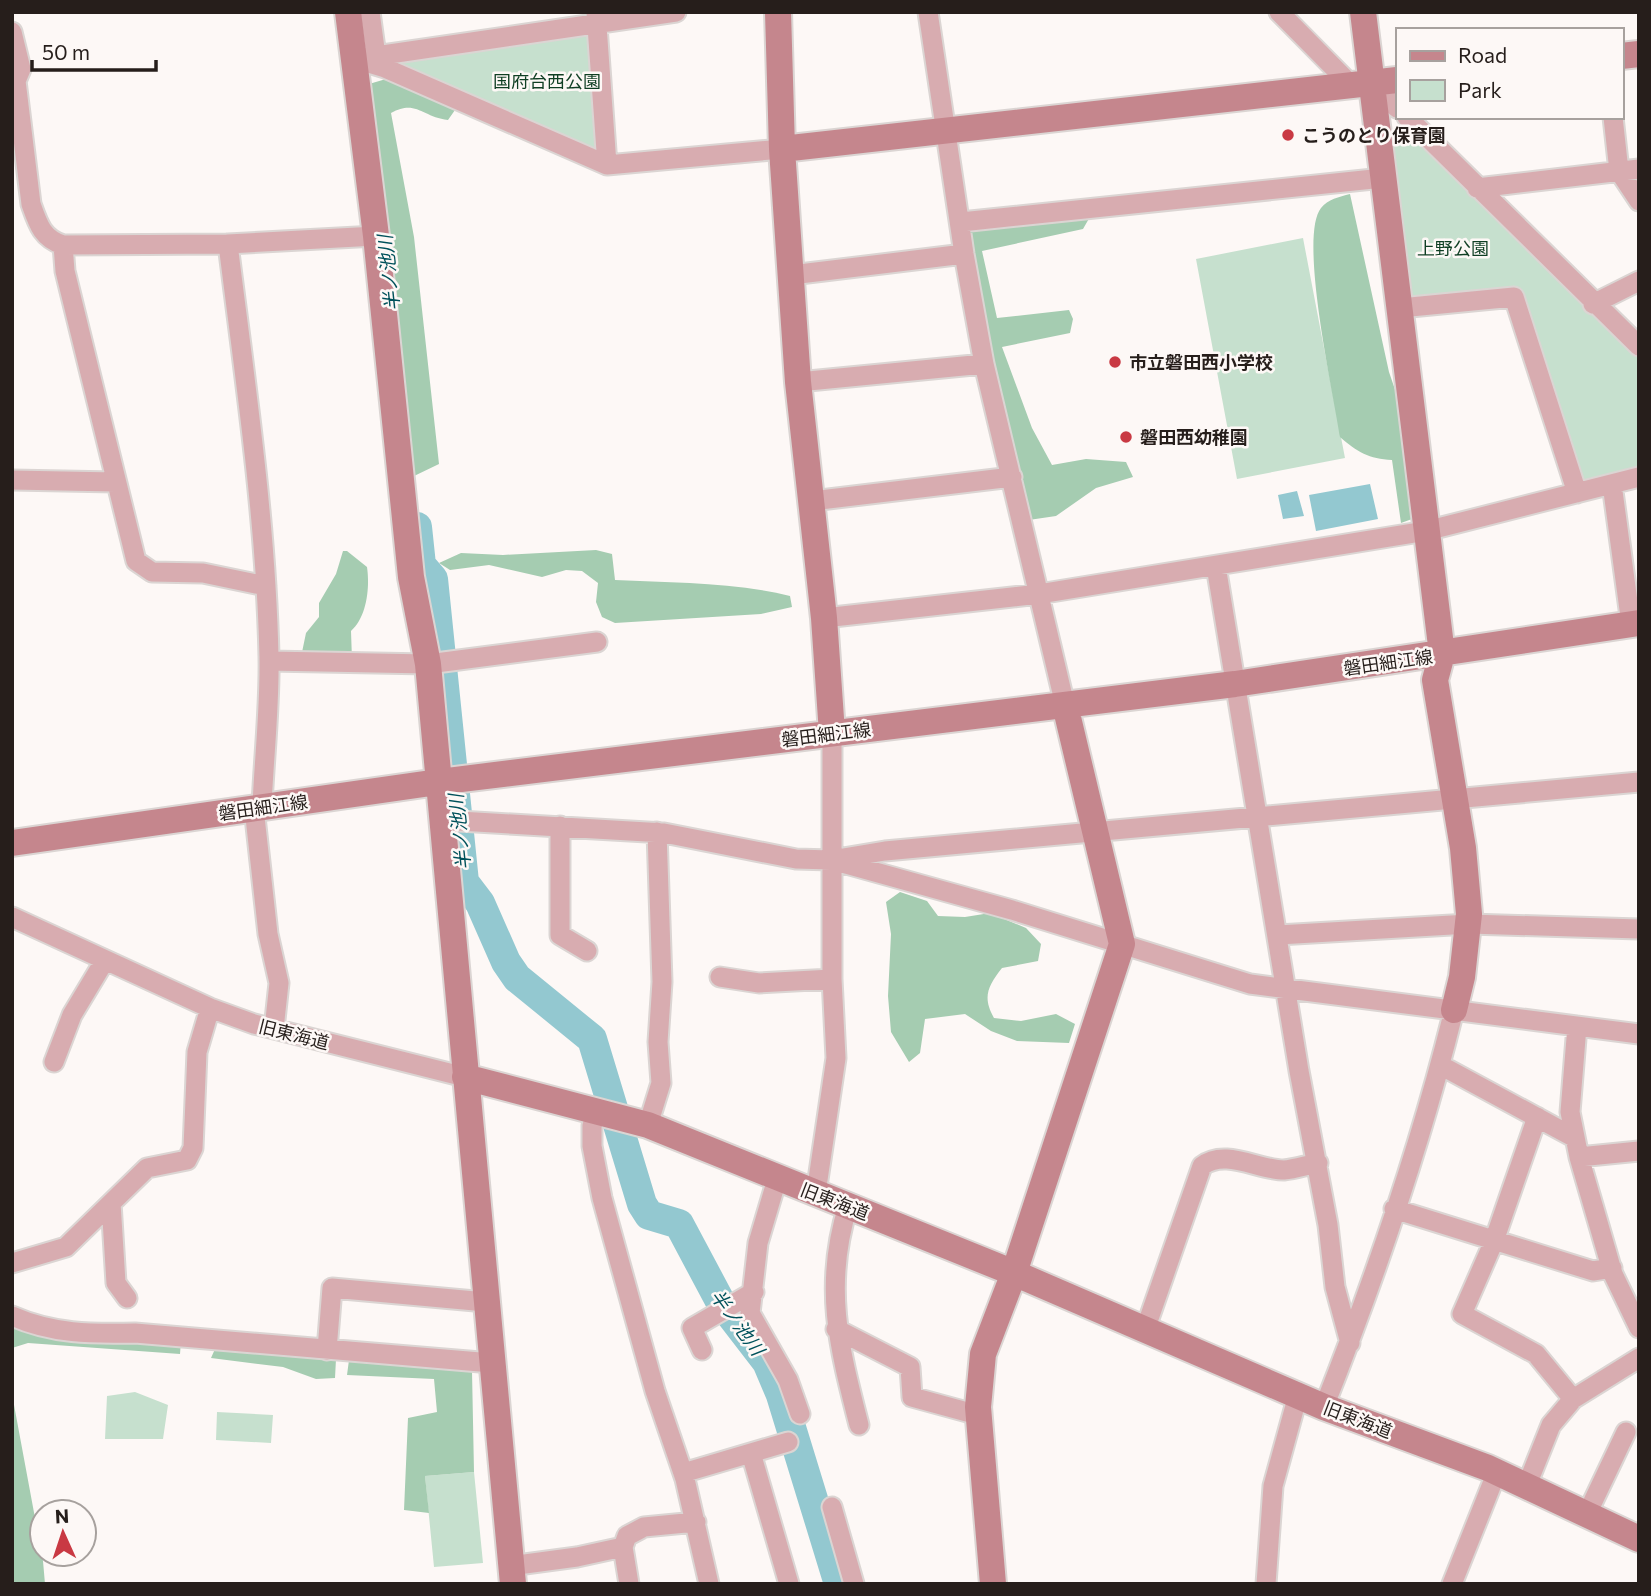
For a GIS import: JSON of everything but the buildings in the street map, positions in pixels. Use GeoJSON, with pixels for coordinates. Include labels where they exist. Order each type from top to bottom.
{"type":"FeatureCollection","features":[{"type":"Feature","properties":{"kind":"street"},"geometry":{"type":"LineString","coordinates":[[348,12],[365,58],[607,165],[946,132],[1374,83]]}},
{"type":"Feature","properties":{"kind":"street"},"geometry":{"type":"LineString","coordinates":[[370,12],[365,58],[376,236],[411,577],[428,664],[511,1575],[622,1547]]}},
{"type":"Feature","properties":{"kind":"street"},"geometry":{"type":"LineString","coordinates":[[365,58],[596,17],[676,12]]}},
{"type":"Feature","properties":{"kind":"street"},"geometry":{"type":"LineString","coordinates":[[778,12],[782,149],[798,382],[813,500],[832,733],[832,979],[836,1058],[816,1193]]}},
{"type":"Feature","properties":{"kind":"street"},"geometry":{"type":"LineString","coordinates":[[928,12],[964,254],[984,363],[1122,944],[1014,1273],[983,1354],[978,1385],[978,1415],[993,1584]]}},
{"type":"Feature","properties":{"kind":"street"},"geometry":{"type":"LineString","coordinates":[[1279,12],[1374,83],[1396,107]]}},
{"type":"Feature","properties":{"kind":"street"},"geometry":{"type":"LineString","coordinates":[[1324,1407],[1350,1343],[1440,1065],[1454,1010],[1469,924],[1463,848],[1435,680],[1442,654],[1383,178],[1374,83],[1363,12]]}},
{"type":"Feature","properties":{"kind":"street"},"geometry":{"type":"LineString","coordinates":[[596,17],[607,165]]}},
{"type":"Feature","properties":{"kind":"street"},"geometry":{"type":"LineString","coordinates":[[12,32],[31,204],[44,235],[63,245],[228,244],[376,236]]}},
{"type":"Feature","properties":{"kind":"street"},"geometry":{"type":"LineString","coordinates":[[1409,119],[1593,304],[1639,346]]}},
{"type":"Feature","properties":{"kind":"street"},"geometry":{"type":"LineString","coordinates":[[1613,119],[1619,171],[1639,201]]}},
{"type":"Feature","properties":{"kind":"street"},"geometry":{"type":"LineString","coordinates":[[1477,188],[1639,169]]}},
{"type":"Feature","properties":{"kind":"street"},"geometry":{"type":"LineString","coordinates":[[961,222],[1383,178]]}},
{"type":"Feature","properties":{"kind":"street"},"geometry":{"type":"LineString","coordinates":[[228,244],[256,470],[266,586],[269,660],[258,807],[268,934],[279,983],[274,1029]]}},
{"type":"Feature","properties":{"kind":"street"},"geometry":{"type":"LineString","coordinates":[[63,245],[65,271],[136,561],[152,572],[203,573],[266,586]]}},
{"type":"Feature","properties":{"kind":"street"},"geometry":{"type":"LineString","coordinates":[[791,275],[964,254]]}},
{"type":"Feature","properties":{"kind":"street"},"geometry":{"type":"LineString","coordinates":[[1593,304],[1639,281]]}},
{"type":"Feature","properties":{"kind":"street"},"geometry":{"type":"LineString","coordinates":[[1400,308],[1514,297],[1577,493]]}},
{"type":"Feature","properties":{"kind":"street"},"geometry":{"type":"LineString","coordinates":[[798,382],[984,363]]}},
{"type":"Feature","properties":{"kind":"street"},"geometry":{"type":"LineString","coordinates":[[813,500],[1012,477]]}},
{"type":"Feature","properties":{"kind":"street"},"geometry":{"type":"LineString","coordinates":[[824,618],[1040,594],[1426,531],[1639,477]]}},
{"type":"Feature","properties":{"kind":"street"},"geometry":{"type":"LineString","coordinates":[[12,480],[115,482]]}},
{"type":"Feature","properties":{"kind":"street"},"geometry":{"type":"LineString","coordinates":[[1612,484],[1635,623]]}},
{"type":"Feature","properties":{"kind":"street"},"geometry":{"type":"LineString","coordinates":[[1216,566],[1318,1163],[1335,1287],[1350,1343]]}},
{"type":"Feature","properties":{"kind":"street","name":"磐田細江線"},"geometry":{"type":"LineString","coordinates":[[12,843],[438,782],[1235,684],[1635,623]]}},
{"type":"Feature","properties":{"kind":"street"},"geometry":{"type":"LineString","coordinates":[[269,660],[428,664],[597,642]]}},
{"type":"Feature","properties":{"kind":"street"},"geometry":{"type":"LineString","coordinates":[[442,820],[657,832],[796,859],[831,860],[885,851],[1639,782]]}},
{"type":"Feature","properties":{"kind":"street"},"geometry":{"type":"LineString","coordinates":[[560,825],[559,935],[587,951]]}},
{"type":"Feature","properties":{"kind":"street"},"geometry":{"type":"LineString","coordinates":[[648,1125],[661,1083],[659,1022],[662,982],[657,832]]}},
{"type":"Feature","properties":{"kind":"street"},"geometry":{"type":"LineString","coordinates":[[831,860],[1250,984],[1639,1034]]}},
{"type":"Feature","properties":{"kind":"street","name":"旧東海道"},"geometry":{"type":"LineString","coordinates":[[12,917],[210,1008],[274,1029],[648,1125],[1014,1273],[1324,1407],[1527,1485],[1587,1514],[1636,1531]]}},
{"type":"Feature","properties":{"kind":"street"},"geometry":{"type":"LineString","coordinates":[[1278,935],[1469,924],[1639,929]]}},
{"type":"Feature","properties":{"kind":"street"},"geometry":{"type":"LineString","coordinates":[[54,1062],[72,1015],[105,960]]}},
{"type":"Feature","properties":{"kind":"street"},"geometry":{"type":"LineString","coordinates":[[720,977],[759,983],[832,979]]}},
{"type":"Feature","properties":{"kind":"street"},"geometry":{"type":"LineString","coordinates":[[12,1263],[66,1247],[148,1167],[187,1160],[193,1149],[197,1052],[210,1008]]}},
{"type":"Feature","properties":{"kind":"street"},"geometry":{"type":"LineString","coordinates":[[1577,1026],[1570,1101],[1577,1147],[1612,1268],[1639,1328]]}},
{"type":"Feature","properties":{"kind":"street"},"geometry":{"type":"LineString","coordinates":[[1440,1065],[1536,1118],[1577,1147],[1639,1151]]}},
{"type":"Feature","properties":{"kind":"street"},"geometry":{"type":"LineString","coordinates":[[597,1110],[592,1126],[592,1146],[601,1198],[654,1391],[683,1473],[709,1584]]}},
{"type":"Feature","properties":{"kind":"street"},"geometry":{"type":"LineString","coordinates":[[1536,1118],[1494,1241],[1462,1314],[1536,1354],[1573,1399]]}},
{"type":"Feature","properties":{"kind":"street"},"geometry":{"type":"LineString","coordinates":[[1145,1330],[1202,1166],[1209,1160],[1221,1158],[1284,1170],[1318,1163]]}},
{"type":"Feature","properties":{"kind":"street"},"geometry":{"type":"LineString","coordinates":[[777,1179],[758,1243],[750,1313],[788,1380],[800,1414]]}},
{"type":"Feature","properties":{"kind":"street"},"geometry":{"type":"LineString","coordinates":[[111,1203],[116,1283],[127,1298]]}},
{"type":"Feature","properties":{"kind":"street"},"geometry":{"type":"LineString","coordinates":[[848,1206],[841,1228],[833,1282],[836,1329],[859,1425]]}},
{"type":"Feature","properties":{"kind":"street"},"geometry":{"type":"LineString","coordinates":[[1394,1209],[1593,1271],[1612,1268]]}},
{"type":"Feature","properties":{"kind":"street"},"geometry":{"type":"LineString","coordinates":[[327,1349],[332,1287],[486,1302]]}},
{"type":"Feature","properties":{"kind":"street"},"geometry":{"type":"LineString","coordinates":[[702,1350],[692,1328],[754,1292]]}},
{"type":"Feature","properties":{"kind":"street"},"geometry":{"type":"LineString","coordinates":[[12,1316],[36,1326],[76,1335],[135,1334],[492,1363]]}},
{"type":"Feature","properties":{"kind":"street"},"geometry":{"type":"LineString","coordinates":[[836,1329],[910,1367],[912,1397],[978,1415]]}},
{"type":"Feature","properties":{"kind":"street"},"geometry":{"type":"LineString","coordinates":[[1527,1485],[1552,1425],[1573,1399],[1639,1359]]}},
{"type":"Feature","properties":{"kind":"street"},"geometry":{"type":"LineString","coordinates":[[1266,1584],[1273,1486],[1298,1395]]}},
{"type":"Feature","properties":{"kind":"street"},"geometry":{"type":"LineString","coordinates":[[1587,1514],[1626,1432]]}},
{"type":"Feature","properties":{"kind":"street"},"geometry":{"type":"LineString","coordinates":[[683,1473],[788,1442]]}},
{"type":"Feature","properties":{"kind":"street"},"geometry":{"type":"LineString","coordinates":[[751,1453],[776,1531],[789,1584]]}},
{"type":"Feature","properties":{"kind":"street"},"geometry":{"type":"LineString","coordinates":[[1452,1584],[1496,1474]]}},
{"type":"Feature","properties":{"kind":"street"},"geometry":{"type":"LineString","coordinates":[[832,1507],[854,1584]]}},
{"type":"Feature","properties":{"kind":"street"},"geometry":{"type":"LineString","coordinates":[[629,1584],[622,1547],[627,1535],[644,1527],[696,1522]]}},
{"type":"Feature","properties":{"kind":"green space","name":"国府台西公園"},"geometry":{"type":"Polygon","coordinates":[[[583,27],[591,35],[602,153],[389,66],[389,56],[583,27]]]}},
{"type":"Feature","properties":{"kind":"green space"},"geometry":{"type":"Polygon","coordinates":[[[386,79],[408,81],[432,89],[455,110],[448,120],[413,108],[391,113],[414,237],[439,464],[412,477],[369,84],[386,79]]]}},
{"type":"Feature","properties":{"kind":"green space","name":"上野公園"},"geometry":{"type":"Polygon","coordinates":[[[1402,128],[1639,352],[1639,469],[1589,482],[1578,477],[1519,301],[1406,298],[1391,130],[1402,128]]]}},
{"type":"Feature","properties":{"kind":"green space"},"geometry":{"type":"Polygon","coordinates":[[[1350,194],[1389,372],[1403,413],[1412,519],[1401,523],[1392,460],[1364,454],[1340,437],[1320,318],[1313,250],[1315,224],[1324,205],[1350,194]]]}},
{"type":"Feature","properties":{"kind":"green space"},"geometry":{"type":"Polygon","coordinates":[[[1095,208],[1083,229],[982,251],[997,318],[1069,310],[1073,319],[1070,333],[1002,347],[1032,428],[1052,465],[1086,459],[1126,462],[1133,477],[1096,488],[1056,516],[1022,521],[965,226],[1095,208]]]}},
{"type":"Feature","properties":{"kind":"green space"},"geometry":{"type":"Polygon","coordinates":[[[1303,238],[1345,458],[1237,479],[1196,259],[1303,238]]]}},
{"type":"Feature","properties":{"kind":"green space"},"geometry":{"type":"Polygon","coordinates":[[[596,550],[612,554],[615,580],[703,584],[768,591],[790,596],[792,607],[761,614],[615,623],[602,617],[596,602],[598,583],[582,571],[566,570],[542,577],[489,565],[450,570],[439,563],[461,553],[503,555],[596,550]]]}},
{"type":"Feature","properties":{"kind":"green space"},"geometry":{"type":"Polygon","coordinates":[[[343,551],[347,551],[367,567],[368,575],[364,610],[351,631],[352,660],[301,657],[306,633],[319,617],[319,603],[336,574],[343,551]]]}},
{"type":"Feature","properties":{"kind":"green space"},"geometry":{"type":"Polygon","coordinates":[[[900,892],[927,901],[938,916],[965,917],[990,913],[1026,928],[1041,944],[1038,961],[1002,968],[988,992],[990,1011],[994,1018],[1021,1021],[1056,1014],[1075,1024],[1069,1043],[1017,1041],[991,1031],[965,1014],[925,1019],[920,1053],[909,1062],[891,1032],[888,996],[891,934],[886,902],[900,892]]]}},
{"type":"Feature","properties":{"kind":"green space"},"geometry":{"type":"Polygon","coordinates":[[[12,1316],[181,1341],[180,1354],[28,1343],[12,1348],[12,1316]]]}},
{"type":"Feature","properties":{"kind":"green space"},"geometry":{"type":"Polygon","coordinates":[[[219,1340],[336,1359],[335,1378],[316,1379],[283,1367],[211,1358],[219,1340]]]}},
{"type":"Feature","properties":{"kind":"green space"},"geometry":{"type":"Polygon","coordinates":[[[349,1360],[472,1371],[474,1472],[425,1476],[429,1513],[404,1510],[408,1418],[437,1412],[434,1379],[347,1375],[349,1360]]]}},
{"type":"Feature","properties":{"kind":"green space"},"geometry":{"type":"Polygon","coordinates":[[[135,1392],[168,1405],[163,1439],[105,1439],[107,1396],[135,1392]]]}},
{"type":"Feature","properties":{"kind":"green space"},"geometry":{"type":"Polygon","coordinates":[[[12,1394],[31,1498],[28,1498],[28,1568],[44,1568],[45,1584],[12,1584],[12,1394]]]}},
{"type":"Feature","properties":{"kind":"green space"},"geometry":{"type":"Polygon","coordinates":[[[217,1412],[273,1415],[271,1443],[216,1440],[217,1412]]]}},
{"type":"Feature","properties":{"kind":"green space"},"geometry":{"type":"Polygon","coordinates":[[[474,1472],[483,1563],[434,1567],[425,1476],[474,1472]]]}},
{"type":"Feature","properties":{"kind":"water"},"geometry":{"type":"Polygon","coordinates":[[[1370,484],[1378,519],[1316,531],[1309,495],[1370,484]]]}},
{"type":"Feature","properties":{"kind":"water"},"geometry":{"type":"Polygon","coordinates":[[[1297,491],[1304,516],[1283,519],[1278,495],[1297,491]]]}},
{"type":"Feature","properties":{"kind":"waterway","name":"半ノ池川"},"geometry":{"type":"LineString","coordinates":[[417,527],[421,565],[433,579],[464,882],[480,903],[506,962],[517,978],[592,1039],[642,1204],[649,1215],[679,1224],[720,1301],[767,1362],[781,1395],[839,1584]]}},
{"type":"Feature","properties":{"kind":"place","name":"こうのとり保育園"},"geometry":{"type":"Point","coordinates":[1288,135]}},
{"type":"Feature","properties":{"kind":"place","name":"市立磐田西小学校"},"geometry":{"type":"Point","coordinates":[1115,362]}},
{"type":"Feature","properties":{"kind":"place","name":"磐田西幼稚園"},"geometry":{"type":"Point","coordinates":[1126,437]}}]}
